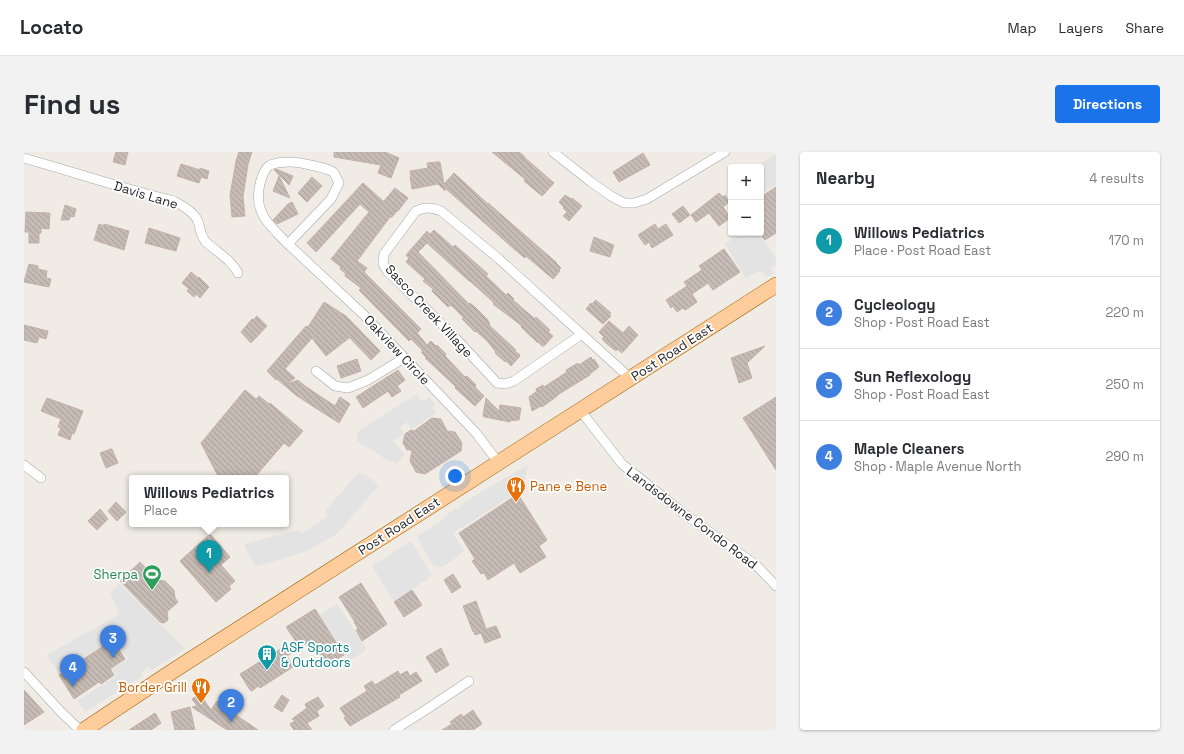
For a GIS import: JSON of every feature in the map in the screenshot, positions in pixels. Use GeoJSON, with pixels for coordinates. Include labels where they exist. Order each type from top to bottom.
{"type":"FeatureCollection","features":[{"type":"Feature","properties":{"kind":"main road","name":"Post Road East"},"geometry":{"type":"LineString","coordinates":[[84,730],[176,669],[776,285]]}},
{"type":"Feature","properties":{"kind":"street"},"geometry":{"type":"LineString","coordinates":[[553,152],[611,196],[624,203],[634,203],[647,199],[725,152]]}},
{"type":"Feature","properties":{"kind":"street","name":"Davis Lane"},"geometry":{"type":"LineString","coordinates":[[24,158],[116,186],[174,201],[195,216],[200,232],[205,240],[233,264],[238,273]]}},
{"type":"Feature","properties":{"kind":"street","name":"Oakview Circle"},"geometry":{"type":"LineString","coordinates":[[288,244],[331,199],[339,183],[333,173],[326,169],[293,162],[279,162],[269,166],[262,177],[258,200],[261,213],[273,229],[288,244],[364,315],[476,433],[498,462]]}},
{"type":"Feature","properties":{"kind":"street","name":"Sasco Creek Village"},"geometry":{"type":"LineString","coordinates":[[582,334],[514,381],[505,384],[497,383],[450,332],[388,272],[383,264],[384,254],[416,211],[424,207],[432,207],[441,211],[498,259],[582,334],[630,378]]}},
{"type":"Feature","properties":{"kind":"street"},"geometry":{"type":"LineString","coordinates":[[316,371],[334,386],[348,388],[368,380],[404,358]]}},
{"type":"Feature","properties":{"kind":"street","name":"Landsdowne Condo Road"},"geometry":{"type":"LineString","coordinates":[[580,410],[622,464],[683,513],[757,566],[776,586]]}},
{"type":"Feature","properties":{"kind":"street"},"geometry":{"type":"LineString","coordinates":[[24,465],[41,478]]}},
{"type":"Feature","properties":{"kind":"street"},"geometry":{"type":"LineString","coordinates":[[24,672],[80,730]]}},
{"type":"Feature","properties":{"kind":"street"},"geometry":{"type":"LineString","coordinates":[[394,730],[469,681]]}},
{"type":"Feature","properties":{"kind":"shaded area"},"geometry":{"type":"Polygon","coordinates":[[[776,154],[776,185],[764,192],[764,164],[761,164],[776,154]]]}},
{"type":"Feature","properties":{"kind":"shaded area"},"geometry":{"type":"Polygon","coordinates":[[[737,236],[760,236],[776,259],[776,265],[770,268],[774,273],[766,278],[762,271],[758,271],[746,278],[725,244],[737,236]]]}},
{"type":"Feature","properties":{"kind":"shaded area"},"geometry":{"type":"Polygon","coordinates":[[[417,394],[421,401],[424,401],[429,397],[435,404],[433,407],[436,413],[412,429],[407,422],[400,427],[404,434],[393,441],[405,454],[397,464],[392,461],[390,462],[357,441],[357,432],[417,394]]]}},
{"type":"Feature","properties":{"kind":"shaded area"},"geometry":{"type":"Polygon","coordinates":[[[528,465],[523,489],[453,533],[464,551],[441,567],[434,566],[417,537],[444,519],[443,517],[455,509],[458,510],[459,506],[528,465]]]}},
{"type":"Feature","properties":{"kind":"shaded area"},"geometry":{"type":"Polygon","coordinates":[[[359,472],[363,475],[365,474],[379,485],[338,533],[307,551],[255,567],[244,544],[298,530],[302,533],[327,517],[325,511],[359,472]]]}},
{"type":"Feature","properties":{"kind":"shaded area"},"geometry":{"type":"Polygon","coordinates":[[[411,541],[432,576],[394,601],[372,566],[411,541]]]}},
{"type":"Feature","properties":{"kind":"shaded area"},"geometry":{"type":"Polygon","coordinates":[[[119,583],[185,649],[152,670],[149,667],[141,672],[142,676],[85,712],[77,701],[116,676],[112,669],[128,659],[115,639],[59,674],[47,655],[120,614],[110,594],[119,583]]]}},
{"type":"Feature","properties":{"kind":"shaded area"},"geometry":{"type":"Polygon","coordinates":[[[337,604],[367,649],[349,661],[320,615],[337,604]]]}},
{"type":"Feature","properties":{"kind":"building"},"geometry":{"type":"Polygon","coordinates":[[[116,152],[128,152],[125,165],[113,162],[116,152]]]}},
{"type":"Feature","properties":{"kind":"building"},"geometry":{"type":"Polygon","coordinates":[[[239,152],[252,152],[248,164],[243,197],[245,216],[232,217],[230,195],[239,152]]]}},
{"type":"Feature","properties":{"kind":"building"},"geometry":{"type":"Polygon","coordinates":[[[334,152],[385,152],[399,158],[391,178],[378,173],[381,165],[334,157],[334,152]]]}},
{"type":"Feature","properties":{"kind":"building"},"geometry":{"type":"Polygon","coordinates":[[[492,152],[519,152],[554,183],[542,196],[524,181],[525,179],[492,152]]]}},
{"type":"Feature","properties":{"kind":"building"},"geometry":{"type":"Polygon","coordinates":[[[643,153],[650,165],[619,182],[613,172],[643,153]]]}},
{"type":"Feature","properties":{"kind":"building"},"geometry":{"type":"Polygon","coordinates":[[[440,162],[444,184],[454,173],[557,263],[561,268],[553,279],[526,256],[525,258],[514,249],[445,188],[445,191],[438,184],[412,189],[410,171],[428,168],[427,163],[440,162]]]}},
{"type":"Feature","properties":{"kind":"building"},"geometry":{"type":"Polygon","coordinates":[[[181,164],[200,170],[200,168],[209,171],[207,179],[201,177],[199,183],[177,176],[181,164]]]}},
{"type":"Feature","properties":{"kind":"building"},"geometry":{"type":"Polygon","coordinates":[[[276,169],[293,176],[289,185],[274,170],[276,169]]]}},
{"type":"Feature","properties":{"kind":"building"},"geometry":{"type":"Polygon","coordinates":[[[279,176],[290,198],[273,191],[279,176]]]}},
{"type":"Feature","properties":{"kind":"building"},"geometry":{"type":"Polygon","coordinates":[[[312,177],[322,186],[307,202],[298,193],[312,177]]]}},
{"type":"Feature","properties":{"kind":"building"},"geometry":{"type":"Polygon","coordinates":[[[363,183],[383,201],[395,188],[408,198],[398,211],[390,217],[357,261],[367,268],[364,272],[421,329],[417,333],[427,345],[431,341],[436,346],[437,345],[446,354],[445,356],[465,377],[467,376],[476,385],[475,387],[484,396],[475,406],[425,358],[426,357],[422,353],[422,350],[411,339],[409,341],[359,290],[361,288],[345,276],[346,274],[340,269],[341,267],[331,259],[369,212],[360,204],[316,252],[307,243],[363,183]]]}},
{"type":"Feature","properties":{"kind":"building"},"geometry":{"type":"Polygon","coordinates":[[[776,187],[776,233],[765,240],[762,236],[764,236],[764,195],[776,187]]]}},
{"type":"Feature","properties":{"kind":"building"},"geometry":{"type":"Polygon","coordinates":[[[719,193],[723,197],[725,195],[728,200],[728,203],[723,207],[728,215],[728,219],[719,226],[709,213],[696,222],[691,215],[719,193]]]}},
{"type":"Feature","properties":{"kind":"building"},"geometry":{"type":"Polygon","coordinates":[[[565,195],[571,199],[572,198],[582,206],[569,221],[563,216],[567,212],[559,202],[565,195]]]}},
{"type":"Feature","properties":{"kind":"building"},"geometry":{"type":"Polygon","coordinates":[[[292,202],[298,214],[277,224],[273,220],[288,204],[292,202]]]}},
{"type":"Feature","properties":{"kind":"building"},"geometry":{"type":"Polygon","coordinates":[[[65,205],[76,209],[74,217],[71,216],[69,220],[61,220],[65,205]]]}},
{"type":"Feature","properties":{"kind":"building"},"geometry":{"type":"Polygon","coordinates":[[[683,206],[690,215],[679,223],[672,214],[683,206]]]}},
{"type":"Feature","properties":{"kind":"building"},"geometry":{"type":"Polygon","coordinates":[[[26,212],[50,213],[49,229],[41,228],[41,233],[39,233],[39,243],[29,243],[29,232],[25,232],[26,212]]]}},
{"type":"Feature","properties":{"kind":"building"},"geometry":{"type":"Polygon","coordinates":[[[99,224],[129,231],[124,250],[94,240],[99,224]]]}},
{"type":"Feature","properties":{"kind":"building"},"geometry":{"type":"Polygon","coordinates":[[[655,224],[658,229],[666,224],[673,235],[652,248],[649,242],[645,245],[638,235],[655,224]]]}},
{"type":"Feature","properties":{"kind":"building"},"geometry":{"type":"Polygon","coordinates":[[[149,228],[180,238],[176,251],[145,243],[149,228]]]}},
{"type":"Feature","properties":{"kind":"building"},"geometry":{"type":"Polygon","coordinates":[[[434,230],[453,247],[455,245],[488,274],[486,276],[506,295],[508,293],[514,299],[513,300],[535,319],[536,317],[550,330],[548,332],[553,336],[544,346],[538,343],[521,327],[522,326],[493,304],[494,303],[491,300],[427,243],[418,252],[469,304],[470,303],[476,308],[487,319],[490,324],[489,325],[516,350],[515,351],[520,356],[511,366],[506,361],[505,362],[495,353],[496,352],[487,341],[462,319],[464,318],[451,305],[448,307],[432,291],[433,289],[423,281],[425,279],[406,262],[409,258],[406,255],[427,231],[430,234],[434,230]]]}},
{"type":"Feature","properties":{"kind":"building"},"geometry":{"type":"Polygon","coordinates":[[[594,237],[614,245],[610,257],[590,251],[594,237]]]}},
{"type":"Feature","properties":{"kind":"building"},"geometry":{"type":"Polygon","coordinates":[[[724,249],[740,272],[713,290],[708,283],[692,294],[697,302],[687,309],[685,310],[683,308],[677,312],[673,306],[671,308],[666,300],[687,286],[684,282],[702,270],[699,266],[724,249]]]}},
{"type":"Feature","properties":{"kind":"building"},"geometry":{"type":"Polygon","coordinates":[[[29,264],[38,266],[38,269],[47,271],[46,278],[51,279],[49,287],[24,282],[29,264]]]}},
{"type":"Feature","properties":{"kind":"building"},"geometry":{"type":"Polygon","coordinates":[[[191,272],[198,278],[199,277],[209,287],[200,298],[196,294],[194,297],[187,291],[189,289],[182,283],[191,272]]]}},
{"type":"Feature","properties":{"kind":"building"},"geometry":{"type":"Polygon","coordinates":[[[596,300],[611,313],[609,315],[611,316],[603,324],[586,309],[596,300]]]}},
{"type":"Feature","properties":{"kind":"building"},"geometry":{"type":"Polygon","coordinates":[[[324,302],[346,316],[380,351],[371,360],[349,337],[326,356],[312,338],[285,369],[295,378],[285,385],[298,380],[335,406],[340,397],[350,404],[339,423],[297,396],[267,371],[306,326],[308,327],[324,302]]]}},
{"type":"Feature","properties":{"kind":"building"},"geometry":{"type":"Polygon","coordinates":[[[257,316],[267,326],[251,343],[241,332],[252,319],[253,320],[257,316]]]}},
{"type":"Feature","properties":{"kind":"building"},"geometry":{"type":"Polygon","coordinates":[[[609,321],[623,333],[629,326],[638,335],[622,353],[617,349],[616,351],[607,344],[602,339],[604,337],[599,332],[609,321]]]}},
{"type":"Feature","properties":{"kind":"building"},"geometry":{"type":"Polygon","coordinates":[[[24,325],[48,331],[46,339],[39,337],[37,343],[24,340],[24,325]]]}},
{"type":"Feature","properties":{"kind":"building"},"geometry":{"type":"Polygon","coordinates":[[[765,346],[747,363],[752,378],[739,383],[731,358],[765,346]]]}},
{"type":"Feature","properties":{"kind":"building"},"geometry":{"type":"Polygon","coordinates":[[[591,357],[599,367],[590,375],[559,394],[542,407],[541,406],[532,411],[529,397],[537,391],[536,389],[543,385],[544,387],[567,372],[566,370],[578,363],[579,365],[591,357]]]}},
{"type":"Feature","properties":{"kind":"building"},"geometry":{"type":"Polygon","coordinates":[[[357,359],[361,371],[341,378],[337,366],[357,359]]]}},
{"type":"Feature","properties":{"kind":"building"},"geometry":{"type":"Polygon","coordinates":[[[398,370],[405,380],[397,386],[401,391],[392,397],[388,391],[363,408],[356,397],[398,370]]]}},
{"type":"Feature","properties":{"kind":"building"},"geometry":{"type":"Polygon","coordinates":[[[245,390],[256,399],[259,396],[269,404],[270,403],[303,431],[289,447],[284,443],[257,475],[217,475],[201,443],[245,390]]]}},
{"type":"Feature","properties":{"kind":"building"},"geometry":{"type":"Polygon","coordinates":[[[776,397],[776,470],[743,418],[776,397]]]}},
{"type":"Feature","properties":{"kind":"building"},"geometry":{"type":"Polygon","coordinates":[[[47,398],[83,411],[70,440],[58,435],[61,428],[58,427],[61,419],[41,411],[47,398]]]}},
{"type":"Feature","properties":{"kind":"building"},"geometry":{"type":"Polygon","coordinates":[[[486,398],[499,411],[500,405],[521,408],[519,420],[508,421],[510,422],[483,416],[486,398]]]}},
{"type":"Feature","properties":{"kind":"building"},"geometry":{"type":"Polygon","coordinates":[[[432,418],[441,419],[447,431],[455,432],[462,443],[461,451],[425,474],[416,472],[410,461],[412,450],[407,450],[403,443],[405,434],[411,430],[414,431],[432,418]]]}},
{"type":"Feature","properties":{"kind":"building"},"geometry":{"type":"Polygon","coordinates":[[[111,449],[118,463],[106,468],[100,453],[111,449]]]}},
{"type":"Feature","properties":{"kind":"building"},"geometry":{"type":"Polygon","coordinates":[[[518,494],[547,540],[539,546],[546,557],[520,573],[514,563],[488,580],[484,573],[481,574],[472,561],[475,559],[459,533],[518,494]]]}},
{"type":"Feature","properties":{"kind":"building"},"geometry":{"type":"Polygon","coordinates":[[[116,502],[126,512],[117,521],[108,511],[116,502]]]}},
{"type":"Feature","properties":{"kind":"building"},"geometry":{"type":"Polygon","coordinates":[[[100,509],[108,519],[97,530],[88,521],[100,509]]]}},
{"type":"Feature","properties":{"kind":"building"},"geometry":{"type":"Polygon","coordinates":[[[210,534],[230,557],[221,565],[235,581],[229,586],[231,589],[216,602],[180,561],[210,534]]]}},
{"type":"Feature","properties":{"kind":"building","name":"Sherpa"},"geometry":{"type":"Polygon","coordinates":[[[140,562],[157,580],[165,581],[174,590],[175,598],[178,602],[167,612],[168,620],[164,623],[160,622],[120,581],[140,562]]]}},
{"type":"Feature","properties":{"kind":"building"},"geometry":{"type":"Polygon","coordinates":[[[453,574],[461,587],[452,593],[444,580],[453,574]]]}},
{"type":"Feature","properties":{"kind":"building"},"geometry":{"type":"Polygon","coordinates":[[[361,583],[387,624],[362,641],[356,630],[358,629],[355,622],[339,597],[361,583]]]}},
{"type":"Feature","properties":{"kind":"building"},"geometry":{"type":"Polygon","coordinates":[[[412,590],[422,605],[404,617],[394,602],[412,590]]]}},
{"type":"Feature","properties":{"kind":"building"},"geometry":{"type":"Polygon","coordinates":[[[476,601],[486,629],[496,626],[501,637],[485,643],[481,633],[475,635],[463,606],[476,601]]]}},
{"type":"Feature","properties":{"kind":"building"},"geometry":{"type":"Polygon","coordinates":[[[315,609],[344,655],[327,666],[315,648],[311,651],[307,643],[287,656],[293,667],[260,688],[258,686],[252,691],[250,690],[240,674],[295,640],[286,627],[315,609]]]}},
{"type":"Feature","properties":{"kind":"building"},"geometry":{"type":"Polygon","coordinates":[[[113,640],[125,659],[110,669],[114,675],[101,684],[99,682],[74,699],[59,675],[113,640]]]}},
{"type":"Feature","properties":{"kind":"building"},"geometry":{"type":"Polygon","coordinates":[[[441,648],[449,665],[436,673],[426,657],[441,648]]]}},
{"type":"Feature","properties":{"kind":"building"},"geometry":{"type":"Polygon","coordinates":[[[398,671],[400,675],[407,671],[410,676],[416,672],[422,681],[399,695],[400,697],[350,726],[344,718],[346,717],[340,708],[367,691],[364,686],[372,681],[375,685],[398,671]]]}},
{"type":"Feature","properties":{"kind":"building"},"geometry":{"type":"Polygon","coordinates":[[[24,690],[44,712],[24,725],[24,690]]]}},
{"type":"Feature","properties":{"kind":"building"},"geometry":{"type":"Polygon","coordinates":[[[200,694],[211,710],[217,701],[258,730],[227,730],[192,707],[197,706],[192,699],[200,694]]]}},
{"type":"Feature","properties":{"kind":"building"},"geometry":{"type":"Polygon","coordinates":[[[282,695],[289,700],[282,712],[274,707],[282,695]]]}},
{"type":"Feature","properties":{"kind":"building"},"geometry":{"type":"Polygon","coordinates":[[[318,697],[324,706],[317,711],[319,716],[307,723],[312,730],[294,730],[290,724],[295,721],[292,719],[307,708],[305,704],[318,697]]]}},
{"type":"Feature","properties":{"kind":"building"},"geometry":{"type":"Polygon","coordinates":[[[190,707],[195,730],[175,730],[171,712],[190,707]]]}},
{"type":"Feature","properties":{"kind":"building"},"geometry":{"type":"Polygon","coordinates":[[[473,710],[482,724],[473,730],[442,730],[452,724],[450,722],[461,714],[463,717],[473,710]]]}},
{"type":"Feature","properties":{"kind":"building"},"geometry":{"type":"Polygon","coordinates":[[[155,713],[161,723],[151,730],[129,730],[155,713]]]}},
{"type":"Feature","properties":{"kind":"place","name":"Pane e Bene"},"geometry":{"type":"Point","coordinates":[516,503]}},
{"type":"Feature","properties":{"kind":"place","name":"Willows Pediatrics"},"geometry":{"type":"Point","coordinates":[209,573]}},
{"type":"Feature","properties":{"kind":"place","name":"Sherpa"},"geometry":{"type":"Point","coordinates":[152,591]}},
{"type":"Feature","properties":{"kind":"place","name":"Sun Reflexology"},"geometry":{"type":"Point","coordinates":[113,658]}},
{"type":"Feature","properties":{"kind":"place","name":"ASF Sports & Outdoors"},"geometry":{"type":"Point","coordinates":[267,671]}},
{"type":"Feature","properties":{"kind":"place","name":"Maple Cleaners"},"geometry":{"type":"Point","coordinates":[73,687]}},
{"type":"Feature","properties":{"kind":"place","name":"Border Grill"},"geometry":{"type":"Point","coordinates":[201,704]}},
{"type":"Feature","properties":{"kind":"place","name":"Cycleology"},"geometry":{"type":"Point","coordinates":[231,722]}}]}
